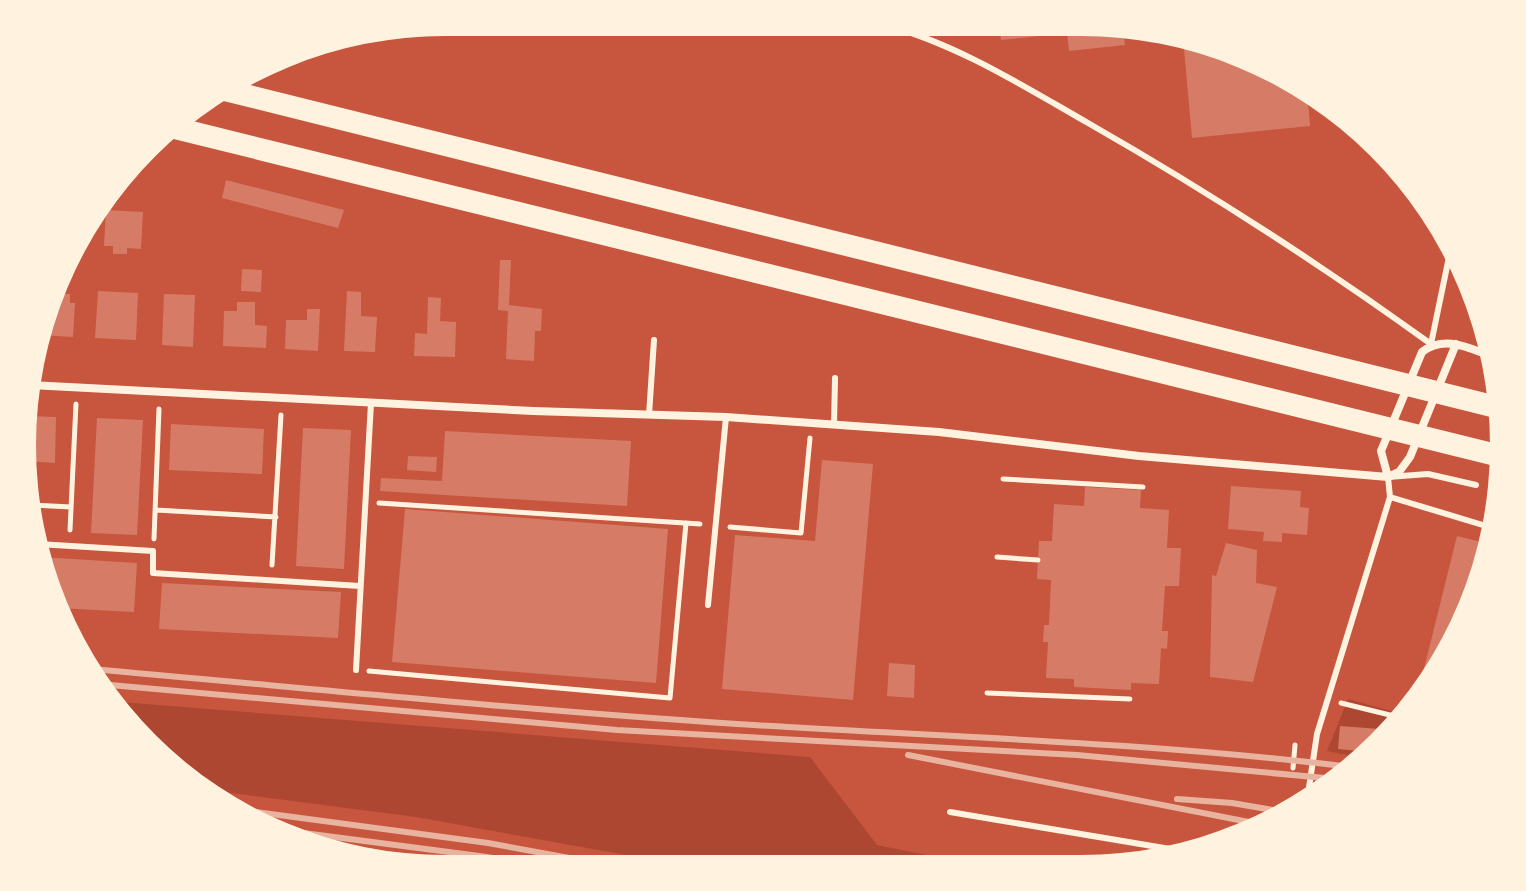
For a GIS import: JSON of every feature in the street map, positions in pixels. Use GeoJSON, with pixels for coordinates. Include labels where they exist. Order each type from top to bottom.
{"type":"FeatureCollection","features":[{"type":"Feature","properties":{"kind":"highway"},"geometry":{"type":"LineString","coordinates":[[238,93],[1487,405]]}},
{"type":"Feature","properties":{"kind":"highway"},"geometry":{"type":"LineString","coordinates":[[184,130],[1490,453]]}},
{"type":"Feature","properties":{"kind":"street"},"geometry":{"type":"LineString","coordinates":[[1388,477],[1381,451],[1415,364],[1431,344],[1456,344],[1479,352]]}},
{"type":"Feature","properties":{"kind":"street"},"geometry":{"type":"LineString","coordinates":[[41,385],[726,417],[994,437],[1155,458],[1388,477],[1399,472],[1410,457],[1456,344]]}},
{"type":"Feature","properties":{"kind":"lane"},"geometry":{"type":"LineString","coordinates":[[915,36],[976,58],[1168,169],[1309,257],[1431,344],[1448,263]]}},
{"type":"Feature","properties":{"kind":"lane"},"geometry":{"type":"LineString","coordinates":[[649,415],[654,340]]}},
{"type":"Feature","properties":{"kind":"lane"},"geometry":{"type":"LineString","coordinates":[[834,425],[835,378]]}},
{"type":"Feature","properties":{"kind":"lane"},"geometry":{"type":"LineString","coordinates":[[356,670],[371,403]]}},
{"type":"Feature","properties":{"kind":"lane"},"geometry":{"type":"LineString","coordinates":[[708,605],[726,417]]}},
{"type":"Feature","properties":{"kind":"lane"},"geometry":{"type":"LineString","coordinates":[[1309,785],[1317,734],[1390,497],[1388,477],[1428,474],[1476,485]]}},
{"type":"Feature","properties":{"kind":"lane"},"geometry":{"type":"LineString","coordinates":[[1390,497],[1482,525]]}},
{"type":"Feature","properties":{"kind":"lane"},"geometry":{"type":"LineString","coordinates":[[49,545],[153,551],[153,573],[360,586]]}},
{"type":"Feature","properties":{"kind":"lane"},"geometry":{"type":"LineString","coordinates":[[950,812],[1159,847]]}},
{"type":"Feature","properties":{"kind":"path"},"geometry":{"type":"LineString","coordinates":[[70,546],[76,387]]}},
{"type":"Feature","properties":{"kind":"path"},"geometry":{"type":"LineString","coordinates":[[153,551],[159,392]]}},
{"type":"Feature","properties":{"kind":"path"},"geometry":{"type":"LineString","coordinates":[[271,580],[282,398]]}},
{"type":"Feature","properties":{"kind":"path"},"geometry":{"type":"LineString","coordinates":[[715,526],[801,533],[811,423]]}},
{"type":"Feature","properties":{"kind":"path"},"geometry":{"type":"LineString","coordinates":[[1003,479],[1143,487]]}},
{"type":"Feature","properties":{"kind":"path"},"geometry":{"type":"LineString","coordinates":[[356,670],[670,698],[686,523],[366,502]]}},
{"type":"Feature","properties":{"kind":"path"},"geometry":{"type":"LineString","coordinates":[[41,505],[71,507]]}},
{"type":"Feature","properties":{"kind":"path"},"geometry":{"type":"LineString","coordinates":[[156,510],[276,517]]}},
{"type":"Feature","properties":{"kind":"path"},"geometry":{"type":"LineString","coordinates":[[997,557],[1038,560]]}},
{"type":"Feature","properties":{"kind":"path"},"geometry":{"type":"LineString","coordinates":[[987,693],[1130,699]]}},
{"type":"Feature","properties":{"kind":"path"},"geometry":{"type":"LineString","coordinates":[[1328,699],[1389,715]]}},
{"type":"Feature","properties":{"kind":"path"},"geometry":{"type":"LineString","coordinates":[[1289,748],[1295,745],[1292,774]]}},
{"type":"Feature","properties":{"kind":"shaded area"},"geometry":{"type":"Polygon","coordinates":[[[1348,699],[1392,711],[1348,755],[1327,751],[1348,699]]]}},
{"type":"Feature","properties":{"kind":"shaded area"},"geometry":{"type":"Polygon","coordinates":[[[127,703],[810,757],[877,845],[927,855],[626,855],[416,817],[229,793],[175,753],[127,703]]]}},
{"type":"Feature","properties":{"kind":"building"},"geometry":{"type":"Polygon","coordinates":[[[1001,36],[1039,36],[1001,40],[1001,36]]]}},
{"type":"Feature","properties":{"kind":"building"},"geometry":{"type":"Polygon","coordinates":[[[1067,36],[1124,39],[1125,45],[1069,51],[1067,36]]]}},
{"type":"Feature","properties":{"kind":"building"},"geometry":{"type":"Polygon","coordinates":[[[1184,50],[1262,78],[1308,105],[1310,126],[1192,138],[1184,50]]]}},
{"type":"Feature","properties":{"kind":"building"},"geometry":{"type":"Polygon","coordinates":[[[226,180],[344,210],[338,228],[222,198],[226,180]]]}},
{"type":"Feature","properties":{"kind":"building"},"geometry":{"type":"Polygon","coordinates":[[[111,210],[143,212],[141,249],[127,248],[127,254],[113,254],[113,246],[104,246],[106,217],[111,210]]]}},
{"type":"Feature","properties":{"kind":"building"},"geometry":{"type":"Polygon","coordinates":[[[500,260],[511,260],[509,305],[542,309],[541,331],[535,331],[534,361],[506,359],[508,311],[498,310],[500,260]]]}},
{"type":"Feature","properties":{"kind":"building"},"geometry":{"type":"Polygon","coordinates":[[[242,269],[262,270],[261,292],[241,291],[242,269]]]}},
{"type":"Feature","properties":{"kind":"building"},"geometry":{"type":"Polygon","coordinates":[[[98,291],[138,293],[136,340],[95,338],[98,291]]]}},
{"type":"Feature","properties":{"kind":"building"},"geometry":{"type":"Polygon","coordinates":[[[347,291],[361,292],[361,316],[377,317],[375,352],[344,351],[347,291]]]}},
{"type":"Feature","properties":{"kind":"building"},"geometry":{"type":"Polygon","coordinates":[[[65,294],[70,294],[70,303],[75,303],[73,337],[51,336],[65,294]]]}},
{"type":"Feature","properties":{"kind":"building"},"geometry":{"type":"Polygon","coordinates":[[[164,294],[195,295],[193,347],[162,345],[164,294]]]}},
{"type":"Feature","properties":{"kind":"building"},"geometry":{"type":"Polygon","coordinates":[[[428,297],[441,298],[440,321],[456,322],[455,357],[414,356],[415,333],[427,334],[428,297]]]}},
{"type":"Feature","properties":{"kind":"building"},"geometry":{"type":"Polygon","coordinates":[[[237,302],[255,302],[255,325],[267,326],[266,348],[223,346],[224,311],[237,311],[237,302]]]}},
{"type":"Feature","properties":{"kind":"building"},"geometry":{"type":"Polygon","coordinates":[[[307,309],[320,309],[318,351],[285,349],[286,320],[307,320],[307,309]]]}},
{"type":"Feature","properties":{"kind":"building"},"geometry":{"type":"Polygon","coordinates":[[[37,416],[56,417],[55,463],[37,462],[37,416]]]}},
{"type":"Feature","properties":{"kind":"building"},"geometry":{"type":"Polygon","coordinates":[[[97,418],[143,420],[137,535],[91,533],[97,418]]]}},
{"type":"Feature","properties":{"kind":"building"},"geometry":{"type":"Polygon","coordinates":[[[171,424],[264,429],[262,474],[169,470],[171,424]]]}},
{"type":"Feature","properties":{"kind":"building"},"geometry":{"type":"Polygon","coordinates":[[[303,428],[351,430],[344,569],[296,566],[303,428]]]}},
{"type":"Feature","properties":{"kind":"building"},"geometry":{"type":"Polygon","coordinates":[[[445,431],[631,441],[627,506],[380,491],[381,478],[442,481],[445,431]]]}},
{"type":"Feature","properties":{"kind":"building"},"geometry":{"type":"Polygon","coordinates":[[[408,456],[437,457],[436,472],[407,470],[408,456]]]}},
{"type":"Feature","properties":{"kind":"building"},"geometry":{"type":"Polygon","coordinates":[[[822,460],[873,464],[853,700],[722,689],[735,535],[815,541],[822,460]]]}},
{"type":"Feature","properties":{"kind":"building"},"geometry":{"type":"Polygon","coordinates":[[[1231,486],[1301,491],[1300,507],[1309,508],[1307,535],[1282,533],[1282,542],[1263,541],[1264,532],[1228,529],[1231,486]]]}},
{"type":"Feature","properties":{"kind":"building"},"geometry":{"type":"Polygon","coordinates":[[[1085,487],[1141,490],[1140,508],[1169,510],[1167,548],[1181,548],[1179,586],[1165,586],[1162,631],[1168,631],[1167,649],[1161,648],[1159,684],[1131,683],[1131,690],[1074,687],[1074,679],[1046,678],[1048,642],[1043,642],[1044,625],[1049,625],[1051,580],[1037,579],[1039,541],[1052,541],[1054,504],[1084,506],[1085,487]]]}},
{"type":"Feature","properties":{"kind":"building"},"geometry":{"type":"Polygon","coordinates":[[[405,509],[668,529],[656,683],[392,662],[405,509]]]}},
{"type":"Feature","properties":{"kind":"building"},"geometry":{"type":"Polygon","coordinates":[[[1457,536],[1478,541],[1459,602],[1424,668],[1457,536]]]}},
{"type":"Feature","properties":{"kind":"building"},"geometry":{"type":"Polygon","coordinates":[[[1226,543],[1257,550],[1256,583],[1277,587],[1253,682],[1210,677],[1212,575],[1216,576],[1226,543]]]}},
{"type":"Feature","properties":{"kind":"building"},"geometry":{"type":"Polygon","coordinates":[[[52,558],[137,563],[134,612],[70,609],[52,558]]]}},
{"type":"Feature","properties":{"kind":"building"},"geometry":{"type":"Polygon","coordinates":[[[162,583],[341,592],[338,638],[159,629],[162,583]]]}},
{"type":"Feature","properties":{"kind":"building"},"geometry":{"type":"Polygon","coordinates":[[[889,663],[915,665],[914,698],[887,696],[889,663]]]}},
{"type":"Feature","properties":{"kind":"building"},"geometry":{"type":"Polygon","coordinates":[[[1340,726],[1376,729],[1354,750],[1338,749],[1340,726]]]}},
{"type":"Feature","properties":{"kind":"railway"},"geometry":{"type":"LineString","coordinates":[[103,670],[575,712],[1121,746],[1336,765]]}},
{"type":"Feature","properties":{"kind":"railway"},"geometry":{"type":"LineString","coordinates":[[114,685],[617,730],[1077,755],[1320,777]]}},
{"type":"Feature","properties":{"kind":"railway"},"geometry":{"type":"LineString","coordinates":[[908,755],[1244,821]]}},
{"type":"Feature","properties":{"kind":"railway"},"geometry":{"type":"LineString","coordinates":[[1177,799],[1269,809]]}},
{"type":"Feature","properties":{"kind":"railway"},"geometry":{"type":"LineString","coordinates":[[264,813],[488,843],[553,855]]}},
{"type":"Feature","properties":{"kind":"railway"},"geometry":{"type":"LineString","coordinates":[[322,835],[472,855]]}}]}
